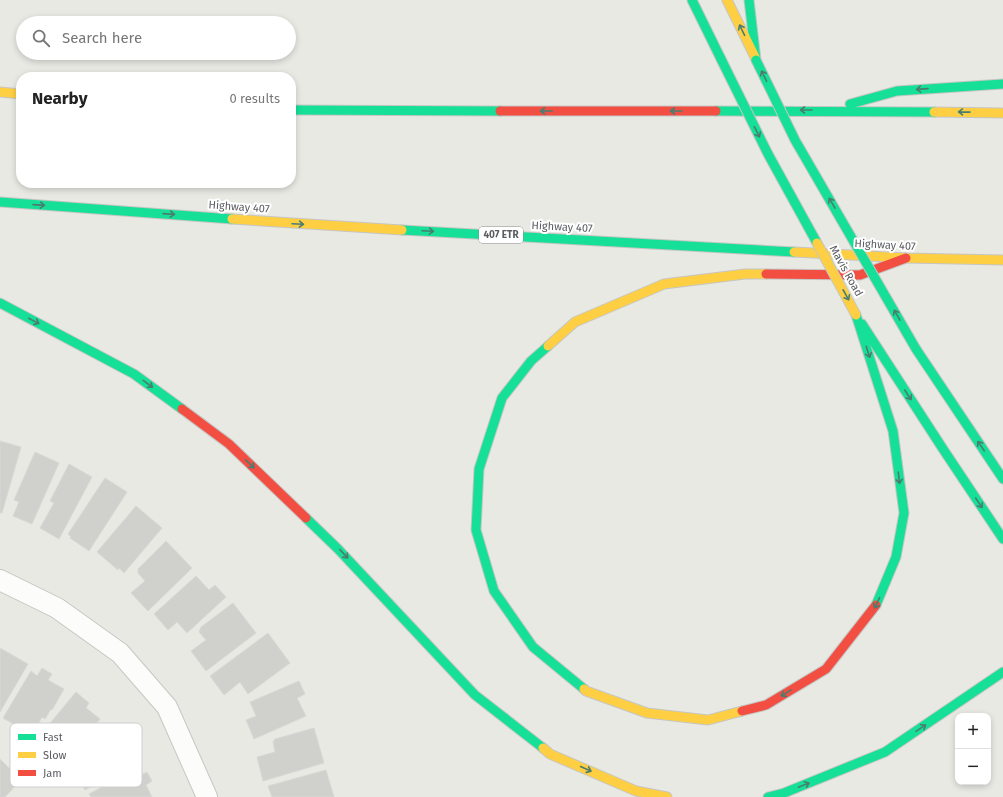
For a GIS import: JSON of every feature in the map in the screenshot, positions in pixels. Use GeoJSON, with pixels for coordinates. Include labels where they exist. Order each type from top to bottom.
{"type":"FeatureCollection","features":[{"type":"Feature","properties":{"kind":"main road","name":"Mavis Road"},"geometry":{"type":"LineString","coordinates":[[692,0],[768,154],[856,315],[1003,539]]}},
{"type":"Feature","properties":{"kind":"main road","name":"Mavis Road"},"geometry":{"type":"LineString","coordinates":[[727,0],[795,140],[916,349],[1003,479]]}},
{"type":"Feature","properties":{"kind":"main road"},"geometry":{"type":"LineString","coordinates":[[749,0],[756,60]]}},
{"type":"Feature","properties":{"kind":"main road"},"geometry":{"type":"LineString","coordinates":[[826,110],[897,91],[1003,84]]}},
{"type":"Feature","properties":{"kind":"main road"},"geometry":{"type":"LineString","coordinates":[[0,92],[16,94]]}},
{"type":"Feature","properties":{"kind":"main road"},"geometry":{"type":"LineString","coordinates":[[296,110],[826,110],[1003,112]]}},
{"type":"Feature","properties":{"kind":"main road","name":"Highway 407"},"geometry":{"type":"LineString","coordinates":[[0,202],[288,223],[906,258],[1003,260]]}},
{"type":"Feature","properties":{"kind":"main road"},"geometry":{"type":"LineString","coordinates":[[856,315],[893,431],[904,513],[896,558],[875,607],[826,668],[766,705],[708,720],[647,714],[586,691],[533,647],[494,591],[476,530],[479,469],[502,398],[531,361],[576,322],[664,284],[745,274],[860,275],[906,258]]}},
{"type":"Feature","properties":{"kind":"main road"},"geometry":{"type":"LineString","coordinates":[[0,303],[134,374],[229,444],[338,549],[475,695],[550,754],[636,791],[667,797]]}},
{"type":"Feature","properties":{"kind":"main road"},"geometry":{"type":"LineString","coordinates":[[768,797],[784,793],[885,752],[1003,672]]}},
{"type":"Feature","properties":{"kind":"street"},"geometry":{"type":"LineString","coordinates":[[0,580],[57,608],[120,653],[167,708],[207,797]]}},
{"type":"Feature","properties":{"kind":"building"},"geometry":{"type":"Polygon","coordinates":[[[0,441],[21,447],[2,513],[0,513],[0,441]]]}},
{"type":"Feature","properties":{"kind":"building"},"geometry":{"type":"Polygon","coordinates":[[[35,452],[59,463],[32,524],[13,516],[19,502],[14,500],[35,452]]]}},
{"type":"Feature","properties":{"kind":"building"},"geometry":{"type":"Polygon","coordinates":[[[69,464],[92,477],[59,539],[40,528],[54,503],[50,501],[69,464]]]}},
{"type":"Feature","properties":{"kind":"building"},"geometry":{"type":"Polygon","coordinates":[[[105,478],[127,492],[89,551],[70,538],[71,537],[68,534],[105,478]]]}},
{"type":"Feature","properties":{"kind":"building"},"geometry":{"type":"Polygon","coordinates":[[[136,506],[162,528],[124,573],[119,568],[118,570],[97,552],[136,506]]]}},
{"type":"Feature","properties":{"kind":"building"},"geometry":{"type":"Polygon","coordinates":[[[166,541],[192,568],[148,611],[131,593],[145,581],[138,573],[138,569],[166,541]]]}},
{"type":"Feature","properties":{"kind":"building"},"geometry":{"type":"Polygon","coordinates":[[[196,576],[209,590],[215,585],[226,597],[187,633],[177,622],[168,630],[154,614],[196,576]]]}},
{"type":"Feature","properties":{"kind":"building"},"geometry":{"type":"Polygon","coordinates":[[[233,603],[256,633],[206,671],[191,651],[206,640],[199,632],[201,627],[233,603]]]}},
{"type":"Feature","properties":{"kind":"building"},"geometry":{"type":"Polygon","coordinates":[[[268,633],[290,663],[248,694],[240,682],[224,695],[210,676],[268,633]]]}},
{"type":"Feature","properties":{"kind":"building"},"geometry":{"type":"Polygon","coordinates":[[[0,648],[28,664],[0,712],[0,648]]]}},
{"type":"Feature","properties":{"kind":"building"},"geometry":{"type":"Polygon","coordinates":[[[42,668],[52,674],[48,680],[64,689],[45,719],[42,717],[39,723],[12,723],[3,718],[31,671],[37,676],[42,668]]]}},
{"type":"Feature","properties":{"kind":"building"},"geometry":{"type":"Polygon","coordinates":[[[299,681],[305,694],[297,698],[306,716],[254,739],[246,720],[256,716],[250,702],[299,681]]]}},
{"type":"Feature","properties":{"kind":"building"},"geometry":{"type":"Polygon","coordinates":[[[76,692],[89,703],[86,708],[100,719],[97,723],[50,723],[76,692]]]}},
{"type":"Feature","properties":{"kind":"building"},"geometry":{"type":"Polygon","coordinates":[[[314,728],[324,763],[263,781],[257,757],[275,752],[273,742],[275,739],[314,728]]]}},
{"type":"Feature","properties":{"kind":"building"},"geometry":{"type":"Polygon","coordinates":[[[0,759],[10,769],[10,787],[14,787],[5,797],[0,797],[0,759]]]}},
{"type":"Feature","properties":{"kind":"building"},"geometry":{"type":"Polygon","coordinates":[[[326,770],[334,797],[272,797],[268,786],[326,770]]]}},
{"type":"Feature","properties":{"kind":"building"},"geometry":{"type":"Polygon","coordinates":[[[147,772],[152,781],[146,785],[152,797],[91,797],[89,794],[102,787],[142,787],[142,774],[147,772]]]}},
{"type":"Feature","properties":{"kind":"building"},"geometry":{"type":"Polygon","coordinates":[[[83,787],[90,787],[85,790],[83,787]]]}},
{"type":"Feature","properties":{"kind":"traffic: fast"},"geometry":{"type":"LineString","coordinates":[[692,0],[721,59]]}},
{"type":"Feature","properties":{"kind":"traffic: fast"},"geometry":{"type":"LineString","coordinates":[[749,0],[756,60]]}},
{"type":"Feature","properties":{"kind":"traffic: fast"},"geometry":{"type":"LineString","coordinates":[[721,59],[768,154],[817,243]]}},
{"type":"Feature","properties":{"kind":"traffic: fast"},"geometry":{"type":"LineString","coordinates":[[756,60],[795,140],[916,349]]}},
{"type":"Feature","properties":{"kind":"traffic: fast"},"geometry":{"type":"LineString","coordinates":[[850,104],[897,91],[1003,84]]}},
{"type":"Feature","properties":{"kind":"traffic: fast"},"geometry":{"type":"LineString","coordinates":[[296,110],[500,111]]}},
{"type":"Feature","properties":{"kind":"traffic: fast"},"geometry":{"type":"LineString","coordinates":[[716,111],[934,112]]}},
{"type":"Feature","properties":{"kind":"traffic: fast"},"geometry":{"type":"LineString","coordinates":[[0,202],[232,219]]}},
{"type":"Feature","properties":{"kind":"traffic: fast"},"geometry":{"type":"LineString","coordinates":[[402,230],[794,252]]}},
{"type":"Feature","properties":{"kind":"traffic: fast"},"geometry":{"type":"LineString","coordinates":[[0,303],[134,374],[182,409]]}},
{"type":"Feature","properties":{"kind":"traffic: fast"},"geometry":{"type":"LineString","coordinates":[[856,315],[893,431],[904,513],[896,557],[876,605]]}},
{"type":"Feature","properties":{"kind":"traffic: fast"},"geometry":{"type":"LineString","coordinates":[[862,324],[1003,539]]}},
{"type":"Feature","properties":{"kind":"traffic: fast"},"geometry":{"type":"LineString","coordinates":[[548,346],[531,361],[502,398],[479,469],[476,530],[494,591],[533,647],[584,689]]}},
{"type":"Feature","properties":{"kind":"traffic: fast"},"geometry":{"type":"LineString","coordinates":[[916,349],[1003,479]]}},
{"type":"Feature","properties":{"kind":"traffic: fast"},"geometry":{"type":"LineString","coordinates":[[306,518],[338,549],[475,695],[543,748]]}},
{"type":"Feature","properties":{"kind":"traffic: fast"},"geometry":{"type":"LineString","coordinates":[[768,797],[784,793],[885,752],[1003,672]]}},
{"type":"Feature","properties":{"kind":"traffic: slow"},"geometry":{"type":"LineString","coordinates":[[727,0],[755,57]]}},
{"type":"Feature","properties":{"kind":"traffic: slow"},"geometry":{"type":"LineString","coordinates":[[0,92],[16,94]]}},
{"type":"Feature","properties":{"kind":"traffic: slow"},"geometry":{"type":"LineString","coordinates":[[934,112],[1003,113]]}},
{"type":"Feature","properties":{"kind":"traffic: slow"},"geometry":{"type":"LineString","coordinates":[[232,219],[402,230]]}},
{"type":"Feature","properties":{"kind":"traffic: slow"},"geometry":{"type":"LineString","coordinates":[[817,243],[856,315]]}},
{"type":"Feature","properties":{"kind":"traffic: slow"},"geometry":{"type":"LineString","coordinates":[[794,252],[906,258],[1003,260]]}},
{"type":"Feature","properties":{"kind":"traffic: slow"},"geometry":{"type":"LineString","coordinates":[[548,346],[575,322],[664,284],[745,274],[766,274]]}},
{"type":"Feature","properties":{"kind":"traffic: slow"},"geometry":{"type":"LineString","coordinates":[[584,689],[647,713],[708,720],[742,711]]}},
{"type":"Feature","properties":{"kind":"traffic: slow"},"geometry":{"type":"LineString","coordinates":[[543,748],[550,754],[636,791],[667,797]]}},
{"type":"Feature","properties":{"kind":"traffic: jam"},"geometry":{"type":"LineString","coordinates":[[500,111],[716,111]]}},
{"type":"Feature","properties":{"kind":"traffic: jam"},"geometry":{"type":"LineString","coordinates":[[766,274],[860,275],[906,258]]}},
{"type":"Feature","properties":{"kind":"traffic: jam"},"geometry":{"type":"LineString","coordinates":[[182,409],[229,444],[306,518]]}},
{"type":"Feature","properties":{"kind":"traffic: jam"},"geometry":{"type":"LineString","coordinates":[[742,711],[766,705],[826,669],[876,605]]}}]}
